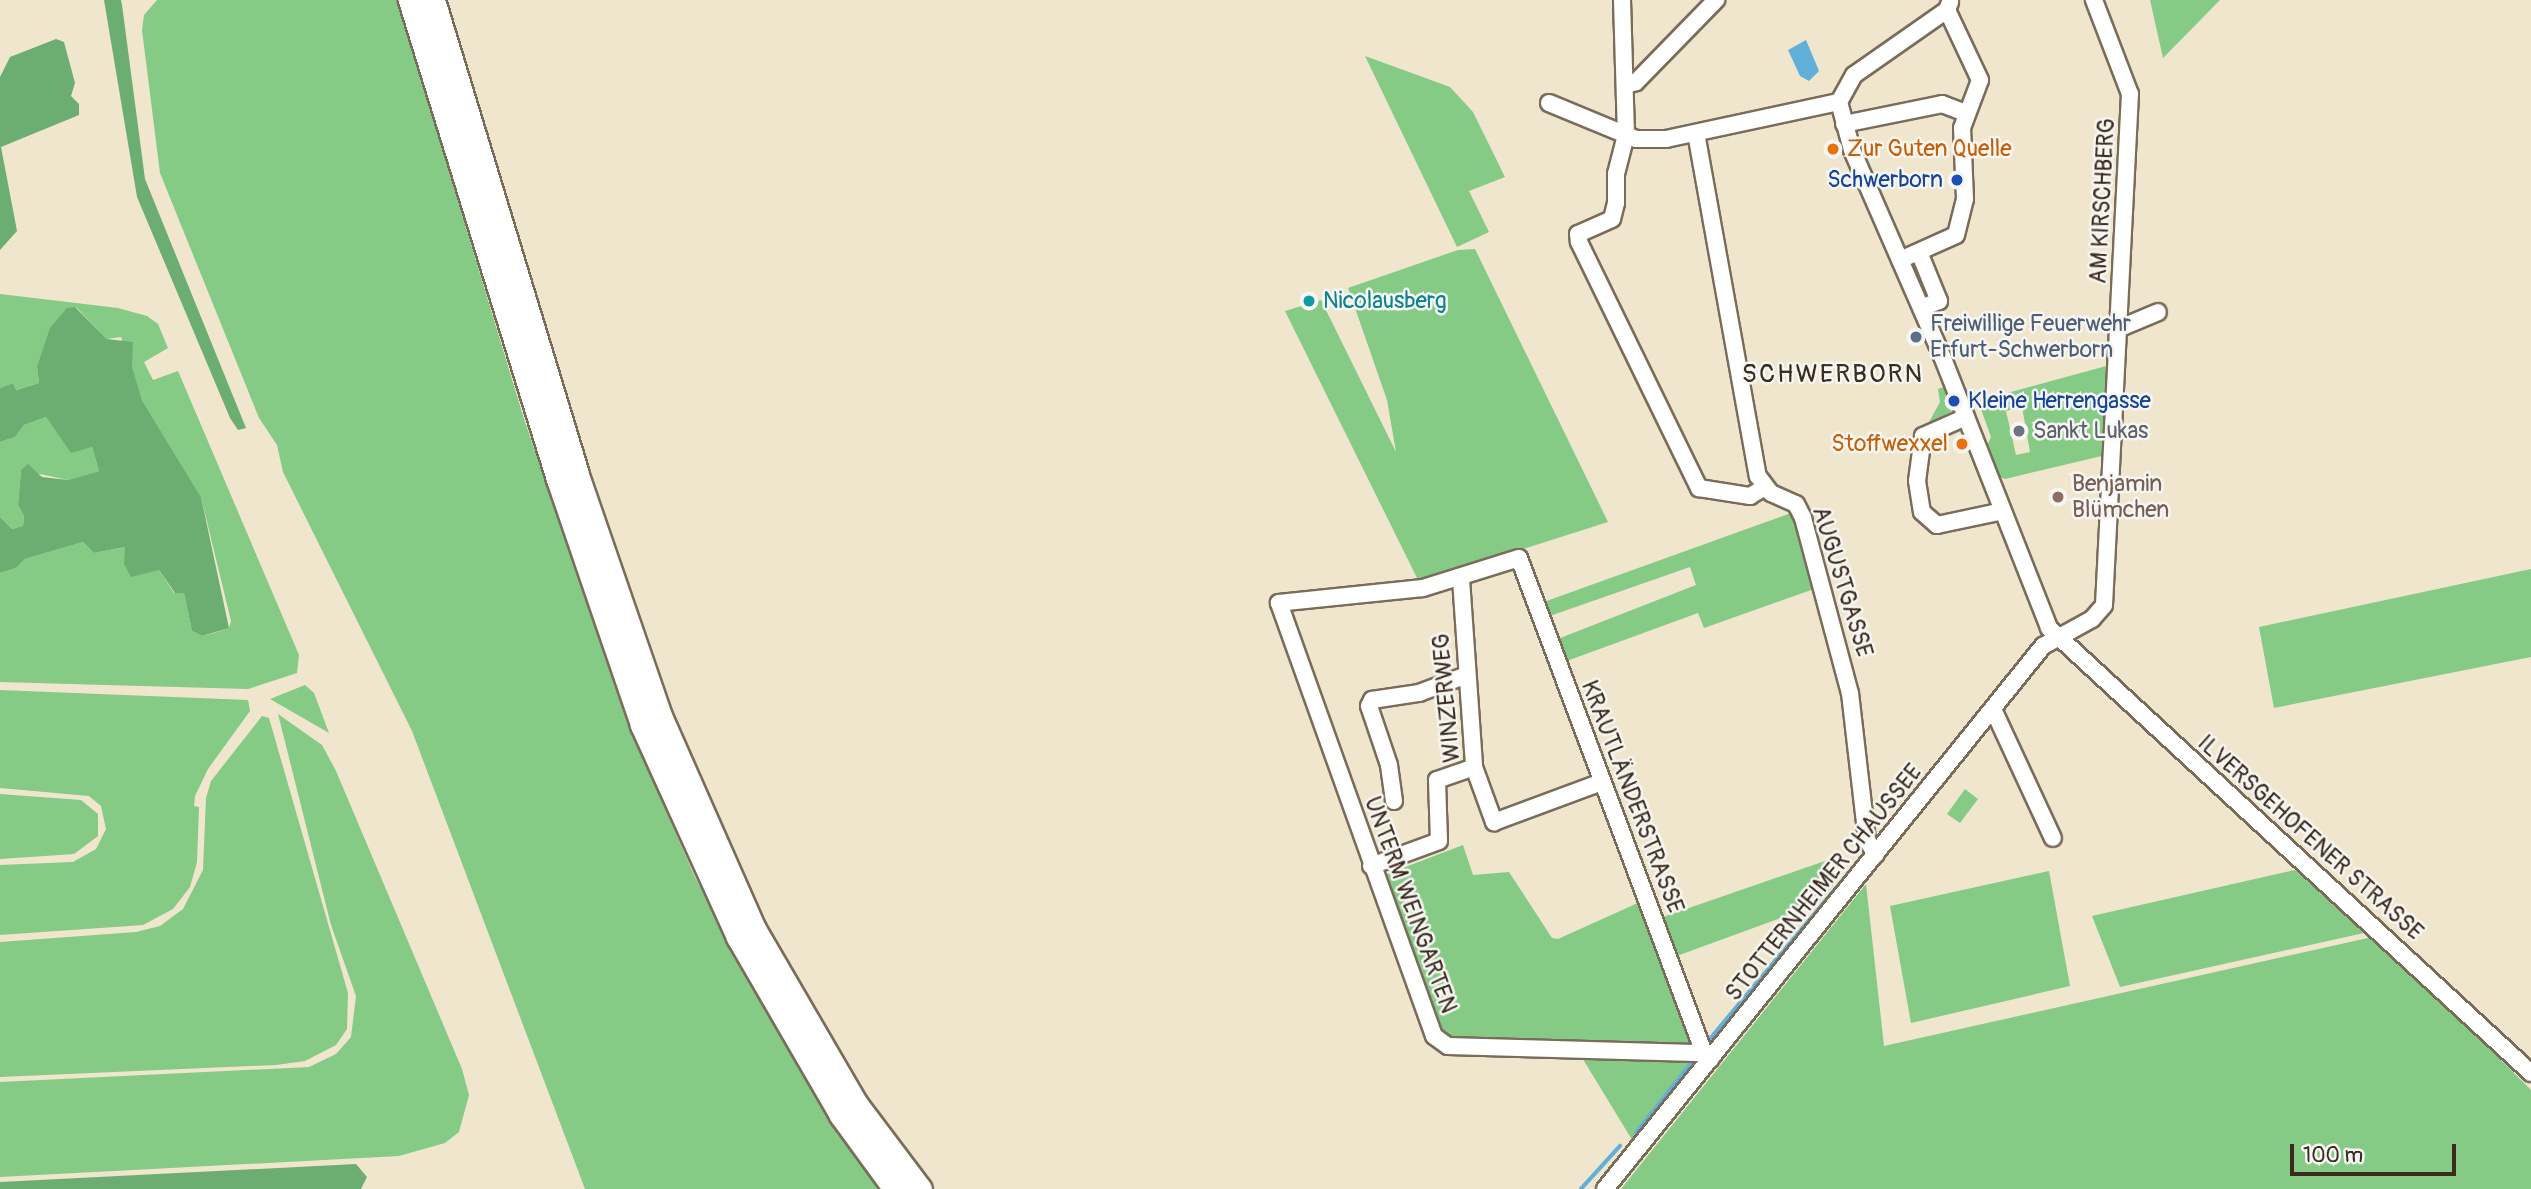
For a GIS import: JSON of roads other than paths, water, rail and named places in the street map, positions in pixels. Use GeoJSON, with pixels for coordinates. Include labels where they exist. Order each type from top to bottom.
{"type":"FeatureCollection","features":[{"type":"Feature","properties":{"kind":"highway"},"geometry":{"type":"LineString","coordinates":[[410,0],[558,479],[642,725],[737,937],[841,1115],[895,1189]]}},
{"type":"Feature","properties":{"kind":"highway"},"geometry":{"type":"LineString","coordinates":[[433,0],[576,472],[671,741],[754,929],[811,1032],[856,1104],[920,1189]]}},
{"type":"Feature","properties":{"kind":"street"},"geometry":{"type":"LineString","coordinates":[[1622,0],[1626,135],[1616,174],[1612,219],[1578,234],[1579,242],[1699,488],[1749,496],[1765,487],[1758,476],[1696,133]]}},
{"type":"Feature","properties":{"kind":"street"},"geometry":{"type":"LineString","coordinates":[[1625,85],[1636,82],[1716,0]]}},
{"type":"Feature","properties":{"kind":"street","name":"AM KIRSCHBERG"},"geometry":{"type":"LineString","coordinates":[[2057,637],[2092,619],[2104,605],[2130,94],[2094,0]]}},
{"type":"Feature","properties":{"kind":"street"},"geometry":{"type":"LineString","coordinates":[[1549,103],[1626,135],[1665,139],[1758,116],[1839,102],[1854,75],[1949,5],[1980,80],[1962,128],[1967,186],[1960,226],[1950,240],[1900,260]]}},
{"type":"Feature","properties":{"kind":"street","name":"ILVERSGEHOFENER STRASSE"},"geometry":{"type":"LineString","coordinates":[[1839,102],[1844,124],[1966,417],[2049,628],[2531,1073]]}},
{"type":"Feature","properties":{"kind":"street"},"geometry":{"type":"LineString","coordinates":[[1844,124],[1942,104],[1966,113]]}},
{"type":"Feature","properties":{"kind":"street"},"geometry":{"type":"LineString","coordinates":[[1919,252],[1939,301],[1921,308]]}},
{"type":"Feature","properties":{"kind":"street"},"geometry":{"type":"LineString","coordinates":[[2120,328],[2158,312]]}},
{"type":"Feature","properties":{"kind":"street"},"geometry":{"type":"LineString","coordinates":[[1966,417],[1923,436],[1917,481],[1922,512],[1937,525],[2003,511]]}},
{"type":"Feature","properties":{"kind":"street","name":"AUGUSTGASSE"},"geometry":{"type":"LineString","coordinates":[[1765,487],[1796,504],[1805,523],[1850,693],[1867,840],[1876,855]]}},
{"type":"Feature","properties":{"kind":"street","name":"KRAUTLÄNDERSTRASSE"},"geometry":{"type":"LineString","coordinates":[[1461,579],[1519,558],[1707,1056]]}},
{"type":"Feature","properties":{"kind":"street","name":"UNTERM WEINGARTEN"},"geometry":{"type":"LineString","coordinates":[[1461,579],[1423,588],[1279,603],[1279,612],[1434,1036],[1440,1043],[1707,1056]]}},
{"type":"Feature","properties":{"kind":"street","name":"WINZERWEG"},"geometry":{"type":"LineString","coordinates":[[1461,579],[1474,767],[1494,822],[1602,782]]}},
{"type":"Feature","properties":{"kind":"street","name":"STOTTERNHEIMER CHAUSSEE"},"geometry":{"type":"LineString","coordinates":[[1605,1189],[1690,1085],[1707,1056],[1876,855],[2043,646],[2057,637]]}},
{"type":"Feature","properties":{"kind":"street"},"geometry":{"type":"LineString","coordinates":[[1394,800],[1389,765],[1368,706],[1372,700],[1419,693],[1466,675]]}},
{"type":"Feature","properties":{"kind":"street"},"geometry":{"type":"LineString","coordinates":[[1993,709],[2053,838]]}},
{"type":"Feature","properties":{"kind":"street"},"geometry":{"type":"LineString","coordinates":[[1371,866],[1439,841],[1437,780],[1474,767]]}},
{"type":"Feature","properties":{"kind":"water"},"geometry":{"type":"Polygon","coordinates":[[[1806,40],[1819,71],[1809,81],[1800,76],[1788,50],[1806,40]]]}},
{"type":"Feature","properties":{"kind":"waterway"},"geometry":{"type":"LineString","coordinates":[[1832,596],[1835,606]]}},
{"type":"Feature","properties":{"kind":"waterway"},"geometry":{"type":"LineString","coordinates":[[1838,616],[1852,672]]}},
{"type":"Feature","properties":{"kind":"waterway"},"geometry":{"type":"LineString","coordinates":[[1861,721],[1873,828]]}},
{"type":"Feature","properties":{"kind":"waterway"},"geometry":{"type":"LineString","coordinates":[[1709,1040],[1862,857]]}},
{"type":"Feature","properties":{"kind":"waterway"},"geometry":{"type":"LineString","coordinates":[[1636,1133],[1692,1062]]}},
{"type":"Feature","properties":{"kind":"waterway"},"geometry":{"type":"LineString","coordinates":[[1581,1189],[1620,1146]]}},
{"type":"Feature","properties":{"kind":"place","name":"Zur Guten Quelle"},"geometry":{"type":"Point","coordinates":[1833,149]}},
{"type":"Feature","properties":{"kind":"place","name":"Schwerborn"},"geometry":{"type":"Point","coordinates":[1957,180]}},
{"type":"Feature","properties":{"kind":"place","name":"Nicolausberg"},"geometry":{"type":"Point","coordinates":[1309,301]}},
{"type":"Feature","properties":{"kind":"place","name":"Freiwillige Feuerwehr Erfurt-Schwerborn"},"geometry":{"type":"Point","coordinates":[1916,337]}},
{"type":"Feature","properties":{"kind":"place","name":"Kleine Herrengasse"},"geometry":{"type":"Point","coordinates":[1954,401]}},
{"type":"Feature","properties":{"kind":"place","name":"Sankt Lukas"},"geometry":{"type":"Point","coordinates":[2019,431]}},
{"type":"Feature","properties":{"kind":"place","name":"Stoffwexxel"},"geometry":{"type":"Point","coordinates":[1962,444]}},
{"type":"Feature","properties":{"kind":"place","name":"Benjamin Blümchen"},"geometry":{"type":"Point","coordinates":[2058,497]}},
{"type":"Feature","properties":{"kind":"district","name":"SCHWERBORN"},"geometry":{"type":"Point","coordinates":[1833,375]}}]}
